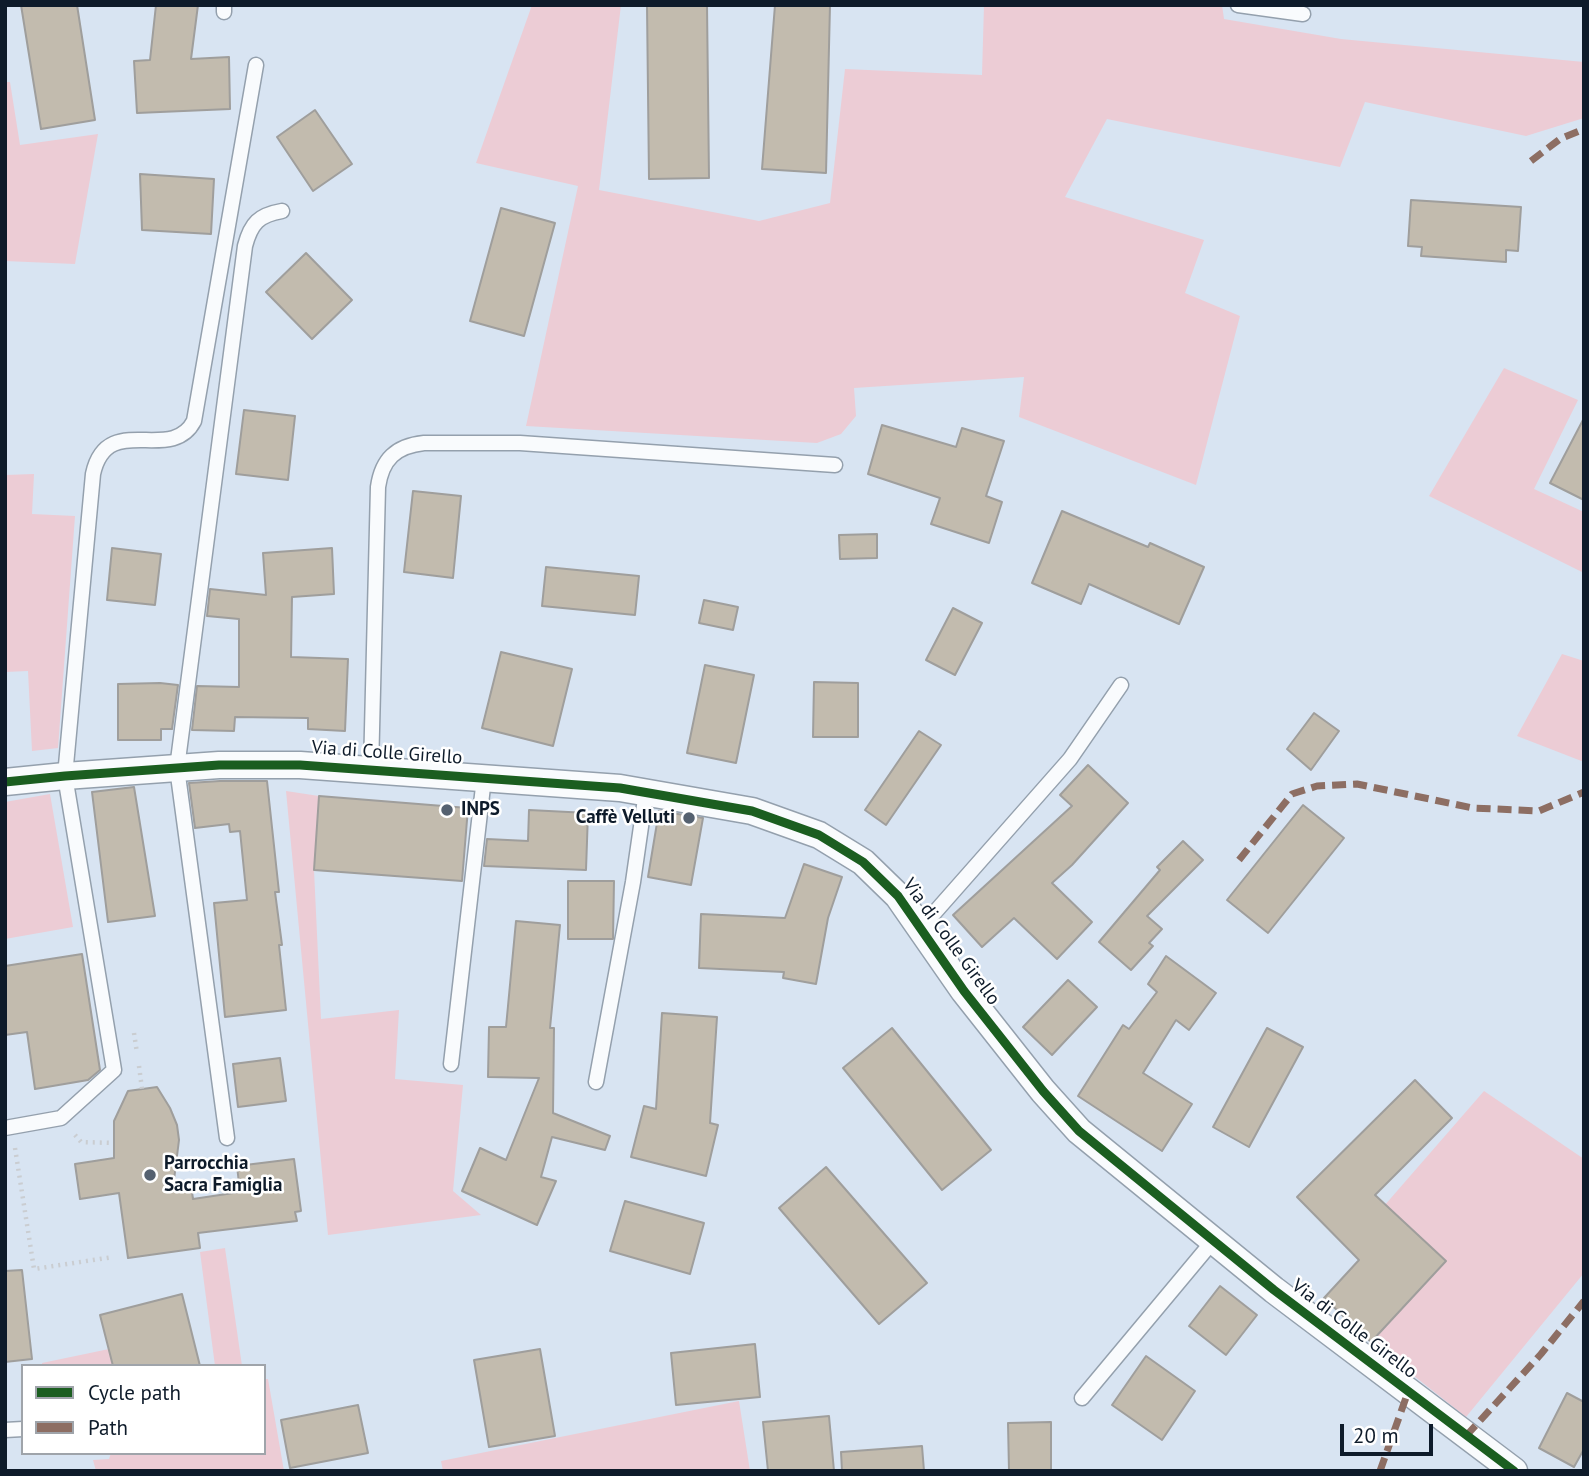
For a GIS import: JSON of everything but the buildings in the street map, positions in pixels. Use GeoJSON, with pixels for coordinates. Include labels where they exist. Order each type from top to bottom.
{"type":"FeatureCollection","features":[{"type":"Feature","properties":{"kind":"street","name":"Via di Colle Girello"},"geometry":{"type":"LineString","coordinates":[[5,782],[262,764],[371,770],[594,785],[646,792],[752,811],[819,835],[848,851],[898,895],[964,992],[1066,1118],[1091,1142],[1336,1337],[1514,1471]]}},
{"type":"Feature","properties":{"kind":"lane"},"geometry":{"type":"LineString","coordinates":[[1238,5],[1304,14]]}},
{"type":"Feature","properties":{"kind":"lane"},"geometry":{"type":"LineString","coordinates":[[8,1127],[61,1118],[114,1070],[65,776],[95,464],[103,450],[110,445],[126,440],[175,438],[184,434],[194,421],[256,65]]}},
{"type":"Feature","properties":{"kind":"lane"},"geometry":{"type":"LineString","coordinates":[[227,1138],[177,768],[245,246],[250,228],[258,219],[282,211]]}},
{"type":"Feature","properties":{"kind":"lane"},"geometry":{"type":"LineString","coordinates":[[371,770],[378,487],[382,469],[396,450],[424,443],[520,443],[835,465]]}},
{"type":"Feature","properties":{"kind":"lane"},"geometry":{"type":"LineString","coordinates":[[920,928],[1070,759],[1121,685]]}},
{"type":"Feature","properties":{"kind":"lane"},"geometry":{"type":"LineString","coordinates":[[451,1064],[484,778]]}},
{"type":"Feature","properties":{"kind":"lane"},"geometry":{"type":"LineString","coordinates":[[596,1082],[634,882],[646,792]]}},
{"type":"Feature","properties":{"kind":"lane"},"geometry":{"type":"LineString","coordinates":[[1082,1398],[1213,1241]]}},
{"type":"Feature","properties":{"kind":"path"},"geometry":{"type":"LineString","coordinates":[[8,1127],[34,1269],[113,1257]]}},
{"type":"Feature","properties":{"kind":"path"},"geometry":{"type":"LineString","coordinates":[[81,1142],[113,1143]]}},
{"type":"Feature","properties":{"kind":"shaded area"},"geometry":{"type":"Polygon","coordinates":[[[532,5],[621,5],[599,190],[759,221],[830,203],[845,69],[982,75],[984,5],[1222,5],[1224,19],[1341,39],[1584,62],[1584,118],[1526,136],[1365,102],[1340,167],[1107,119],[1065,197],[1204,240],[1185,293],[1240,316],[1196,485],[1019,417],[1024,377],[854,388],[856,416],[841,434],[817,443],[526,426],[578,186],[476,163],[532,5]]]}},
{"type":"Feature","properties":{"kind":"shaded area"},"geometry":{"type":"Polygon","coordinates":[[[5,82],[10,82],[20,145],[98,134],[75,264],[5,261],[5,82]]]}},
{"type":"Feature","properties":{"kind":"shaded area"},"geometry":{"type":"Polygon","coordinates":[[[1504,368],[1578,400],[1534,489],[1584,512],[1584,573],[1429,496],[1504,368]]]}},
{"type":"Feature","properties":{"kind":"shaded area"},"geometry":{"type":"Polygon","coordinates":[[[34,474],[32,514],[75,516],[58,748],[32,751],[28,671],[5,672],[5,475],[34,474]]]}},
{"type":"Feature","properties":{"kind":"shaded area"},"geometry":{"type":"Polygon","coordinates":[[[1562,654],[1584,661],[1584,762],[1517,736],[1562,654]]]}},
{"type":"Feature","properties":{"kind":"shaded area"},"geometry":{"type":"Polygon","coordinates":[[[286,791],[319,796],[314,870],[321,1019],[399,1010],[395,1079],[463,1085],[453,1191],[481,1215],[328,1235],[286,791]]]}},
{"type":"Feature","properties":{"kind":"shaded area"},"geometry":{"type":"Polygon","coordinates":[[[50,794],[73,927],[5,939],[5,802],[50,794]]]}},
{"type":"Feature","properties":{"kind":"shaded area"},"geometry":{"type":"Polygon","coordinates":[[[1484,1091],[1584,1159],[1584,1273],[1466,1417],[1371,1342],[1445,1261],[1384,1206],[1484,1091]]]}},
{"type":"Feature","properties":{"kind":"shaded area"},"geometry":{"type":"Polygon","coordinates":[[[225,1248],[242,1364],[215,1364],[200,1252],[225,1248]]]}},
{"type":"Feature","properties":{"kind":"shaded area"},"geometry":{"type":"Polygon","coordinates":[[[109,1349],[113,1364],[42,1364],[109,1349]]]}},
{"type":"Feature","properties":{"kind":"shaded area"},"geometry":{"type":"Polygon","coordinates":[[[268,1379],[284,1471],[96,1471],[93,1460],[109,1459],[110,1455],[266,1455],[268,1379]]]}},
{"type":"Feature","properties":{"kind":"shaded area"},"geometry":{"type":"Polygon","coordinates":[[[739,1401],[750,1471],[443,1471],[441,1461],[739,1401]]]}},
{"type":"Feature","properties":{"kind":"marked path"},"geometry":{"type":"LineString","coordinates":[[1531,161],[1560,139],[1584,129]]}},
{"type":"Feature","properties":{"kind":"marked path"},"geometry":{"type":"LineString","coordinates":[[1239,860],[1292,794],[1317,786],[1357,784],[1473,808],[1539,811],[1584,792]]}},
{"type":"Feature","properties":{"kind":"marked path"},"geometry":{"type":"LineString","coordinates":[[1466,1436],[1541,1354],[1584,1301]]}},
{"type":"Feature","properties":{"kind":"marked path"},"geometry":{"type":"LineString","coordinates":[[1380,1471],[1408,1392]]}},
{"type":"Feature","properties":{"kind":"cycle path"},"geometry":{"type":"LineString","coordinates":[[5,782],[219,765],[300,765],[620,788],[752,811],[819,835],[863,862],[898,896],[964,991],[1043,1091],[1079,1131],[1274,1290],[1514,1471]]}},
{"type":"Feature","properties":{"kind":"place","name":"INPS"},"geometry":{"type":"Point","coordinates":[447,810]}},
{"type":"Feature","properties":{"kind":"place","name":"Caffè Velluti"},"geometry":{"type":"Point","coordinates":[689,818]}},
{"type":"Feature","properties":{"kind":"place","name":"Parrocchia Sacra Famiglia"},"geometry":{"type":"Point","coordinates":[150,1175]}}]}
